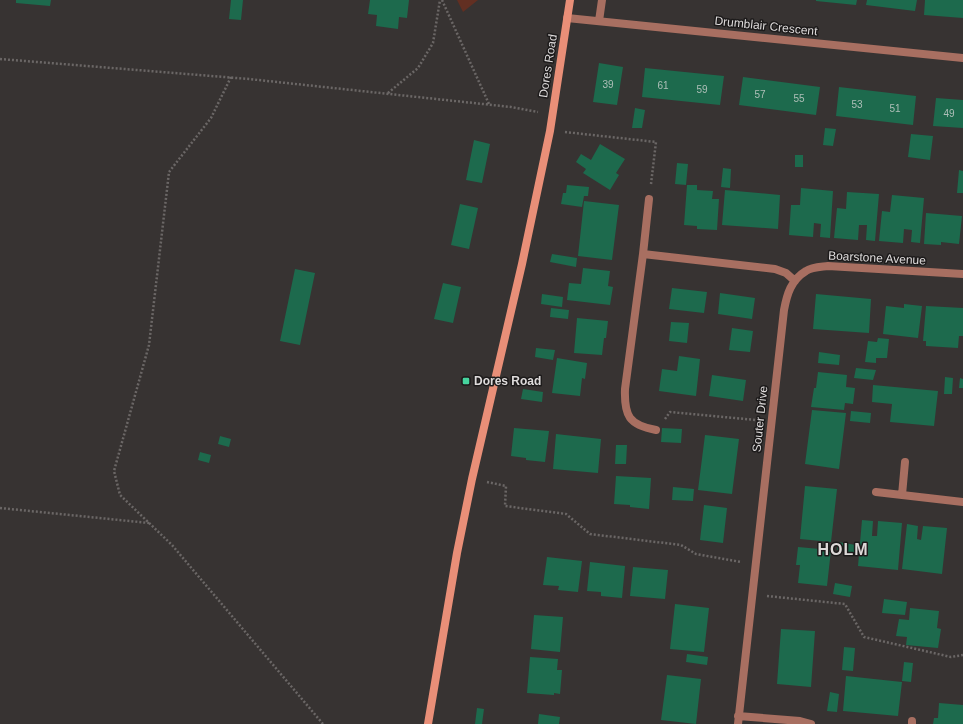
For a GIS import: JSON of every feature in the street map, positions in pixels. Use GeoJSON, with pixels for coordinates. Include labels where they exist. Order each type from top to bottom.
{"type":"FeatureCollection","features":[{"type":"Feature","properties":{"kind":"main road","name":"Dores Road"},"geometry":{"type":"LineString","coordinates":[[428,724],[457,553],[472,479],[522,264],[550,131],[570,0]]}},
{"type":"Feature","properties":{"kind":"street"},"geometry":{"type":"LineString","coordinates":[[599,21],[602,0]]}},
{"type":"Feature","properties":{"kind":"street","name":"Drumblair Crescent"},"geometry":{"type":"LineString","coordinates":[[567,18],[963,58]]}},
{"type":"Feature","properties":{"kind":"street"},"geometry":{"type":"LineString","coordinates":[[649,199],[625,388],[625,406],[631,420],[643,428],[656,430]]}},
{"type":"Feature","properties":{"kind":"street"},"geometry":{"type":"LineString","coordinates":[[643,254],[774,269],[786,273],[795,281]]}},
{"type":"Feature","properties":{"kind":"street","name":"Boarstone Avenue"},"geometry":{"type":"LineString","coordinates":[[795,281],[807,270],[828,266],[963,274]]}},
{"type":"Feature","properties":{"kind":"street","name":"Souter Drive"},"geometry":{"type":"LineString","coordinates":[[795,281],[787,293],[784,310],[738,720],[800,721],[810,724]]}},
{"type":"Feature","properties":{"kind":"street"},"geometry":{"type":"LineString","coordinates":[[902,495],[905,462]]}},
{"type":"Feature","properties":{"kind":"street"},"geometry":{"type":"LineString","coordinates":[[876,492],[963,502]]}},
{"type":"Feature","properties":{"kind":"path"},"geometry":{"type":"LineString","coordinates":[[388,94],[418,68],[433,44],[441,0]]}},
{"type":"Feature","properties":{"kind":"path"},"geometry":{"type":"LineString","coordinates":[[441,0],[489,104]]}},
{"type":"Feature","properties":{"kind":"path"},"geometry":{"type":"LineString","coordinates":[[0,59],[231,77],[489,104],[553,114]]}},
{"type":"Feature","properties":{"kind":"path"},"geometry":{"type":"LineString","coordinates":[[231,77],[211,118],[169,172],[149,345],[114,470],[120,495],[172,545],[323,724]]}},
{"type":"Feature","properties":{"kind":"path"},"geometry":{"type":"LineString","coordinates":[[550,131],[656,142],[649,199]]}},
{"type":"Feature","properties":{"kind":"path"},"geometry":{"type":"LineString","coordinates":[[656,430],[670,412],[771,421]]}},
{"type":"Feature","properties":{"kind":"path"},"geometry":{"type":"LineString","coordinates":[[472,479],[506,486],[505,506],[566,514],[590,534],[681,545],[696,554],[756,565]]}},
{"type":"Feature","properties":{"kind":"path"},"geometry":{"type":"LineString","coordinates":[[0,508],[149,523]]}},
{"type":"Feature","properties":{"kind":"path"},"geometry":{"type":"LineString","coordinates":[[752,594],[845,604],[864,637],[951,657],[963,655]]}},
{"type":"Feature","properties":{"kind":"shaded area"},"geometry":{"type":"Polygon","coordinates":[[[457,0],[478,0],[463,12],[457,0]]]}},
{"type":"Feature","properties":{"kind":"building"},"geometry":{"type":"Polygon","coordinates":[[[16,0],[51,0],[50,6],[16,3],[16,0]]]}},
{"type":"Feature","properties":{"kind":"building"},"geometry":{"type":"Polygon","coordinates":[[[231,0],[243,0],[241,20],[229,19],[231,0]]]}},
{"type":"Feature","properties":{"kind":"building"},"geometry":{"type":"Polygon","coordinates":[[[370,0],[409,0],[407,18],[399,17],[398,29],[376,26],[377,15],[368,14],[370,0]]]}},
{"type":"Feature","properties":{"kind":"building"},"geometry":{"type":"Polygon","coordinates":[[[816,0],[857,0],[856,5],[816,0]]]}},
{"type":"Feature","properties":{"kind":"building"},"geometry":{"type":"Polygon","coordinates":[[[867,0],[917,0],[915,11],[866,5],[867,0]]]}},
{"type":"Feature","properties":{"kind":"building"},"geometry":{"type":"Polygon","coordinates":[[[925,0],[963,0],[963,18],[924,15],[925,0]]]}},
{"type":"Feature","properties":{"kind":"building"},"geometry":{"type":"Polygon","coordinates":[[[599,63],[623,67],[617,105],[593,102],[599,63]]]}},
{"type":"Feature","properties":{"kind":"building"},"geometry":{"type":"Polygon","coordinates":[[[645,68],[724,76],[720,105],[642,97],[645,68]]]}},
{"type":"Feature","properties":{"kind":"building"},"geometry":{"type":"Polygon","coordinates":[[[743,77],[820,87],[816,115],[739,105],[743,77]]]}},
{"type":"Feature","properties":{"kind":"building"},"geometry":{"type":"Polygon","coordinates":[[[839,87],[916,96],[913,125],[836,116],[839,87]]]}},
{"type":"Feature","properties":{"kind":"building"},"geometry":{"type":"Polygon","coordinates":[[[936,98],[963,100],[963,128],[933,126],[936,98]]]}},
{"type":"Feature","properties":{"kind":"building"},"geometry":{"type":"Polygon","coordinates":[[[635,108],[645,110],[642,128],[632,128],[635,108]]]}},
{"type":"Feature","properties":{"kind":"building"},"geometry":{"type":"Polygon","coordinates":[[[825,128],[836,129],[833,146],[823,145],[825,128]]]}},
{"type":"Feature","properties":{"kind":"building"},"geometry":{"type":"Polygon","coordinates":[[[911,134],[933,136],[930,160],[908,157],[911,134]]]}},
{"type":"Feature","properties":{"kind":"building"},"geometry":{"type":"Polygon","coordinates":[[[474,140],[490,144],[482,183],[466,180],[474,140]]]}},
{"type":"Feature","properties":{"kind":"building"},"geometry":{"type":"Polygon","coordinates":[[[600,144],[625,159],[616,173],[619,175],[610,190],[583,173],[586,169],[576,162],[581,154],[591,160],[600,144]]]}},
{"type":"Feature","properties":{"kind":"building"},"geometry":{"type":"Polygon","coordinates":[[[795,155],[803,155],[803,167],[795,167],[795,155]]]}},
{"type":"Feature","properties":{"kind":"building"},"geometry":{"type":"Polygon","coordinates":[[[677,163],[688,164],[686,185],[675,184],[677,163]]]}},
{"type":"Feature","properties":{"kind":"building"},"geometry":{"type":"Polygon","coordinates":[[[723,168],[731,169],[730,188],[721,187],[723,168]]]}},
{"type":"Feature","properties":{"kind":"building"},"geometry":{"type":"Polygon","coordinates":[[[959,170],[963,171],[963,193],[957,193],[959,170]]]}},
{"type":"Feature","properties":{"kind":"building"},"geometry":{"type":"Polygon","coordinates":[[[567,185],[589,187],[588,196],[584,196],[582,207],[561,204],[563,193],[566,193],[567,185]]]}},
{"type":"Feature","properties":{"kind":"building"},"geometry":{"type":"Polygon","coordinates":[[[687,185],[697,185],[697,190],[713,191],[712,199],[719,199],[717,230],[697,229],[697,226],[684,225],[687,185]]]}},
{"type":"Feature","properties":{"kind":"building"},"geometry":{"type":"Polygon","coordinates":[[[801,188],[833,191],[830,238],[820,237],[821,224],[814,223],[813,237],[789,235],[791,205],[800,205],[801,188]]]}},
{"type":"Feature","properties":{"kind":"building"},"geometry":{"type":"Polygon","coordinates":[[[725,190],[780,195],[778,229],[722,225],[725,190]]]}},
{"type":"Feature","properties":{"kind":"building"},"geometry":{"type":"Polygon","coordinates":[[[847,192],[879,194],[875,241],[866,240],[867,225],[859,225],[858,240],[834,238],[837,208],[846,209],[847,192]]]}},
{"type":"Feature","properties":{"kind":"building"},"geometry":{"type":"Polygon","coordinates":[[[892,195],[924,198],[920,243],[911,242],[912,230],[904,229],[903,243],[879,241],[882,211],[890,212],[892,195]]]}},
{"type":"Feature","properties":{"kind":"building"},"geometry":{"type":"Polygon","coordinates":[[[584,201],[619,205],[612,260],[578,256],[584,201]]]}},
{"type":"Feature","properties":{"kind":"building"},"geometry":{"type":"Polygon","coordinates":[[[460,204],[478,208],[469,249],[451,245],[460,204]]]}},
{"type":"Feature","properties":{"kind":"building"},"geometry":{"type":"Polygon","coordinates":[[[926,213],[962,216],[959,244],[941,242],[941,245],[924,244],[926,213]]]}},
{"type":"Feature","properties":{"kind":"building"},"geometry":{"type":"Polygon","coordinates":[[[552,254],[577,258],[576,267],[550,262],[552,254]]]}},
{"type":"Feature","properties":{"kind":"building"},"geometry":{"type":"Polygon","coordinates":[[[583,268],[610,271],[608,286],[613,287],[610,305],[567,300],[569,283],[581,284],[583,268]]]}},
{"type":"Feature","properties":{"kind":"building"},"geometry":{"type":"Polygon","coordinates":[[[295,269],[315,273],[300,345],[280,341],[295,269]]]}},
{"type":"Feature","properties":{"kind":"building"},"geometry":{"type":"Polygon","coordinates":[[[443,283],[461,287],[453,323],[434,319],[443,283]]]}},
{"type":"Feature","properties":{"kind":"building"},"geometry":{"type":"Polygon","coordinates":[[[672,288],[707,292],[704,313],[669,309],[672,288]]]}},
{"type":"Feature","properties":{"kind":"building"},"geometry":{"type":"Polygon","coordinates":[[[720,293],[755,298],[752,319],[718,314],[720,293]]]}},
{"type":"Feature","properties":{"kind":"building"},"geometry":{"type":"Polygon","coordinates":[[[542,294],[563,297],[562,307],[541,304],[542,294]]]}},
{"type":"Feature","properties":{"kind":"building"},"geometry":{"type":"Polygon","coordinates":[[[816,294],[871,299],[869,333],[813,329],[816,294]]]}},
{"type":"Feature","properties":{"kind":"building"},"geometry":{"type":"Polygon","coordinates":[[[904,304],[922,306],[918,338],[883,334],[886,306],[904,308],[904,304]]]}},
{"type":"Feature","properties":{"kind":"building"},"geometry":{"type":"Polygon","coordinates":[[[926,306],[963,308],[963,336],[959,336],[958,348],[926,346],[926,341],[923,341],[926,306]]]}},
{"type":"Feature","properties":{"kind":"building"},"geometry":{"type":"Polygon","coordinates":[[[551,308],[569,310],[568,319],[550,317],[551,308]]]}},
{"type":"Feature","properties":{"kind":"building"},"geometry":{"type":"Polygon","coordinates":[[[577,318],[608,321],[602,355],[574,353],[577,318]]]}},
{"type":"Feature","properties":{"kind":"building"},"geometry":{"type":"Polygon","coordinates":[[[671,322],[689,323],[687,343],[669,341],[671,322]]]}},
{"type":"Feature","properties":{"kind":"building"},"geometry":{"type":"Polygon","coordinates":[[[732,328],[753,331],[750,352],[729,350],[732,328]]]}},
{"type":"Feature","properties":{"kind":"building"},"geometry":{"type":"Polygon","coordinates":[[[878,338],[889,339],[887,358],[876,358],[876,363],[865,362],[868,341],[877,342],[878,338]]]}},
{"type":"Feature","properties":{"kind":"building"},"geometry":{"type":"Polygon","coordinates":[[[536,348],[555,350],[553,360],[535,357],[536,348]]]}},
{"type":"Feature","properties":{"kind":"building"},"geometry":{"type":"Polygon","coordinates":[[[819,352],[840,355],[839,365],[818,363],[819,352]]]}},
{"type":"Feature","properties":{"kind":"building"},"geometry":{"type":"Polygon","coordinates":[[[679,356],[700,359],[696,396],[659,391],[662,369],[677,371],[679,356]]]}},
{"type":"Feature","properties":{"kind":"building"},"geometry":{"type":"Polygon","coordinates":[[[557,358],[587,363],[585,379],[582,378],[580,396],[552,393],[557,358]]]}},
{"type":"Feature","properties":{"kind":"building"},"geometry":{"type":"Polygon","coordinates":[[[856,368],[876,370],[873,380],[854,378],[856,368]]]}},
{"type":"Feature","properties":{"kind":"building"},"geometry":{"type":"Polygon","coordinates":[[[818,372],[847,375],[846,387],[855,388],[853,404],[845,403],[844,410],[811,407],[818,372]]]}},
{"type":"Feature","properties":{"kind":"building"},"geometry":{"type":"Polygon","coordinates":[[[712,375],[746,380],[743,401],[709,396],[712,375]]]}},
{"type":"Feature","properties":{"kind":"building"},"geometry":{"type":"Polygon","coordinates":[[[945,377],[953,378],[952,394],[944,394],[945,377]]]}},
{"type":"Feature","properties":{"kind":"building"},"geometry":{"type":"Polygon","coordinates":[[[960,378],[963,379],[963,388],[959,388],[960,378]]]}},
{"type":"Feature","properties":{"kind":"building"},"geometry":{"type":"Polygon","coordinates":[[[873,385],[938,391],[934,426],[890,422],[892,404],[872,402],[873,385]]]}},
{"type":"Feature","properties":{"kind":"building"},"geometry":{"type":"Polygon","coordinates":[[[523,389],[543,392],[542,402],[521,399],[523,389]]]}},
{"type":"Feature","properties":{"kind":"building"},"geometry":{"type":"Polygon","coordinates":[[[812,410],[846,413],[839,469],[805,464],[812,410]]]}},
{"type":"Feature","properties":{"kind":"building"},"geometry":{"type":"Polygon","coordinates":[[[851,411],[871,413],[870,423],[850,421],[851,411]]]}},
{"type":"Feature","properties":{"kind":"building"},"geometry":{"type":"Polygon","coordinates":[[[514,428],[549,431],[545,462],[526,460],[526,458],[511,456],[514,428]]]}},
{"type":"Feature","properties":{"kind":"building"},"geometry":{"type":"Polygon","coordinates":[[[662,428],[682,429],[681,443],[661,442],[662,428]]]}},
{"type":"Feature","properties":{"kind":"building"},"geometry":{"type":"Polygon","coordinates":[[[556,434],[601,439],[598,473],[553,469],[556,434]]]}},
{"type":"Feature","properties":{"kind":"building"},"geometry":{"type":"Polygon","coordinates":[[[705,435],[739,439],[732,494],[698,490],[705,435]]]}},
{"type":"Feature","properties":{"kind":"building"},"geometry":{"type":"Polygon","coordinates":[[[220,436],[231,439],[229,447],[218,444],[220,436]]]}},
{"type":"Feature","properties":{"kind":"building"},"geometry":{"type":"Polygon","coordinates":[[[616,445],[627,445],[626,464],[615,464],[616,445]]]}},
{"type":"Feature","properties":{"kind":"building"},"geometry":{"type":"Polygon","coordinates":[[[200,452],[211,455],[209,463],[198,460],[200,452]]]}},
{"type":"Feature","properties":{"kind":"building"},"geometry":{"type":"Polygon","coordinates":[[[616,476],[651,478],[649,509],[630,507],[630,505],[614,504],[616,476]]]}},
{"type":"Feature","properties":{"kind":"building"},"geometry":{"type":"Polygon","coordinates":[[[805,486],[837,489],[831,542],[800,539],[805,486]]]}},
{"type":"Feature","properties":{"kind":"building"},"geometry":{"type":"Polygon","coordinates":[[[673,487],[694,489],[693,501],[672,500],[673,487]]]}},
{"type":"Feature","properties":{"kind":"building"},"geometry":{"type":"Polygon","coordinates":[[[704,505],[727,508],[723,543],[700,540],[704,505]]]}},
{"type":"Feature","properties":{"kind":"building"},"geometry":{"type":"Polygon","coordinates":[[[862,520],[873,521],[872,536],[877,536],[878,521],[902,523],[898,570],[858,566],[862,520]]]}},
{"type":"Feature","properties":{"kind":"building"},"geometry":{"type":"Polygon","coordinates":[[[907,524],[918,526],[917,539],[921,540],[923,526],[947,528],[942,574],[902,569],[907,524]]]}},
{"type":"Feature","properties":{"kind":"building"},"geometry":{"type":"Polygon","coordinates":[[[838,542],[856,545],[855,553],[837,550],[838,542]]]}},
{"type":"Feature","properties":{"kind":"building"},"geometry":{"type":"Polygon","coordinates":[[[798,547],[831,550],[827,586],[798,583],[800,565],[796,565],[798,547]]]}},
{"type":"Feature","properties":{"kind":"building"},"geometry":{"type":"Polygon","coordinates":[[[547,557],[582,561],[578,592],[558,590],[559,586],[543,585],[547,557]]]}},
{"type":"Feature","properties":{"kind":"building"},"geometry":{"type":"Polygon","coordinates":[[[590,562],[625,566],[622,598],[601,596],[601,592],[587,591],[590,562]]]}},
{"type":"Feature","properties":{"kind":"building"},"geometry":{"type":"Polygon","coordinates":[[[633,567],[668,570],[665,599],[630,596],[633,567]]]}},
{"type":"Feature","properties":{"kind":"building"},"geometry":{"type":"Polygon","coordinates":[[[835,583],[852,586],[850,597],[833,594],[835,583]]]}},
{"type":"Feature","properties":{"kind":"building"},"geometry":{"type":"Polygon","coordinates":[[[884,599],[907,602],[905,615],[882,613],[884,599]]]}},
{"type":"Feature","properties":{"kind":"building"},"geometry":{"type":"Polygon","coordinates":[[[675,604],[709,608],[704,652],[670,649],[675,604]]]}},
{"type":"Feature","properties":{"kind":"building"},"geometry":{"type":"Polygon","coordinates":[[[910,608],[939,611],[937,628],[941,629],[938,648],[906,645],[907,637],[896,636],[899,619],[909,620],[910,608]]]}},
{"type":"Feature","properties":{"kind":"building"},"geometry":{"type":"Polygon","coordinates":[[[534,615],[563,617],[560,652],[531,649],[534,615]]]}},
{"type":"Feature","properties":{"kind":"building"},"geometry":{"type":"Polygon","coordinates":[[[781,629],[815,631],[811,687],[777,684],[781,629]]]}},
{"type":"Feature","properties":{"kind":"building"},"geometry":{"type":"Polygon","coordinates":[[[844,647],[855,648],[853,671],[842,670],[844,647]]]}},
{"type":"Feature","properties":{"kind":"building"},"geometry":{"type":"Polygon","coordinates":[[[687,654],[708,657],[707,665],[686,662],[687,654]]]}},
{"type":"Feature","properties":{"kind":"building"},"geometry":{"type":"Polygon","coordinates":[[[530,657],[558,659],[557,670],[562,670],[560,694],[527,693],[530,657]]]}},
{"type":"Feature","properties":{"kind":"building"},"geometry":{"type":"Polygon","coordinates":[[[904,662],[913,663],[911,682],[902,681],[904,662]]]}},
{"type":"Feature","properties":{"kind":"building"},"geometry":{"type":"Polygon","coordinates":[[[667,675],[701,679],[696,724],[661,720],[667,675]]]}},
{"type":"Feature","properties":{"kind":"building"},"geometry":{"type":"Polygon","coordinates":[[[846,676],[902,682],[898,716],[843,711],[846,676]]]}},
{"type":"Feature","properties":{"kind":"building"},"geometry":{"type":"Polygon","coordinates":[[[830,692],[839,694],[837,712],[827,711],[830,692]]]}},
{"type":"Feature","properties":{"kind":"building"},"geometry":{"type":"Polygon","coordinates":[[[939,703],[963,705],[963,724],[933,724],[934,718],[938,718],[939,703]]]}},
{"type":"Feature","properties":{"kind":"building"},"geometry":{"type":"Polygon","coordinates":[[[477,708],[484,709],[482,724],[475,724],[477,708]]]}},
{"type":"Feature","properties":{"kind":"building"},"geometry":{"type":"Polygon","coordinates":[[[539,714],[560,717],[559,724],[538,724],[539,714]]]}},
{"type":"Feature","properties":{"kind":"place","name":"Dores Road"},"geometry":{"type":"Point","coordinates":[466,381]}},
{"type":"Feature","properties":{"kind":"district","name":"HOLM"},"geometry":{"type":"Point","coordinates":[843,549]}}]}
